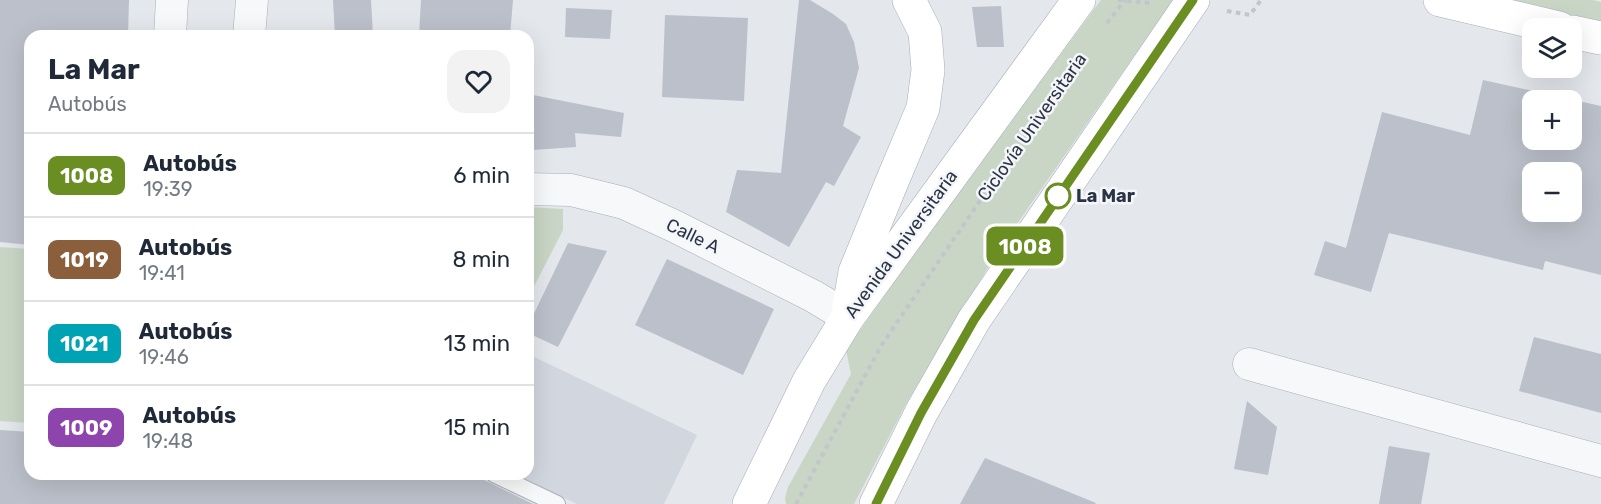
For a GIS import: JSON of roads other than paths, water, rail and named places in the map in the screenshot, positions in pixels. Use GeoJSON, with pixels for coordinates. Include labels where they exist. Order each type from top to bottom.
{"type":"FeatureCollection","features":[{"type":"Feature","properties":{"kind":"main road"},"geometry":{"type":"LineString","coordinates":[[848,317],[855,272],[923,108],[928,70],[925,32],[909,0]]}},
{"type":"Feature","properties":{"kind":"main road","name":"Avenida Universitaria"},"geometry":{"type":"LineString","coordinates":[[754,498],[809,381],[848,317],[1079,0]]}},
{"type":"Feature","properties":{"kind":"main road"},"geometry":{"type":"LineString","coordinates":[[876,504],[921,413],[974,320],[1193,0]]}},
{"type":"Feature","properties":{"kind":"main road"},"geometry":{"type":"LineString","coordinates":[[1440,0],[1522,19]]}},
{"type":"Feature","properties":{"kind":"main road"},"geometry":{"type":"LineString","coordinates":[[1582,34],[1601,38]]}},
{"type":"Feature","properties":{"kind":"street"},"geometry":{"type":"LineString","coordinates":[[170,30],[172,0]]}},
{"type":"Feature","properties":{"kind":"street"},"geometry":{"type":"LineString","coordinates":[[250,30],[252,0]]}},
{"type":"Feature","properties":{"kind":"street","name":"Calle A"},"geometry":{"type":"LineString","coordinates":[[534,189],[571,190],[624,203],[792,285],[848,317]]}},
{"type":"Feature","properties":{"kind":"street"},"geometry":{"type":"LineString","coordinates":[[1249,364],[1601,461]]}},
{"type":"Feature","properties":{"kind":"lane"},"geometry":{"type":"LineString","coordinates":[[507,480],[557,504]]}},
{"type":"Feature","properties":{"kind":"place","name":"La Mar"},"geometry":{"type":"Point","coordinates":[1058,196]}}]}
